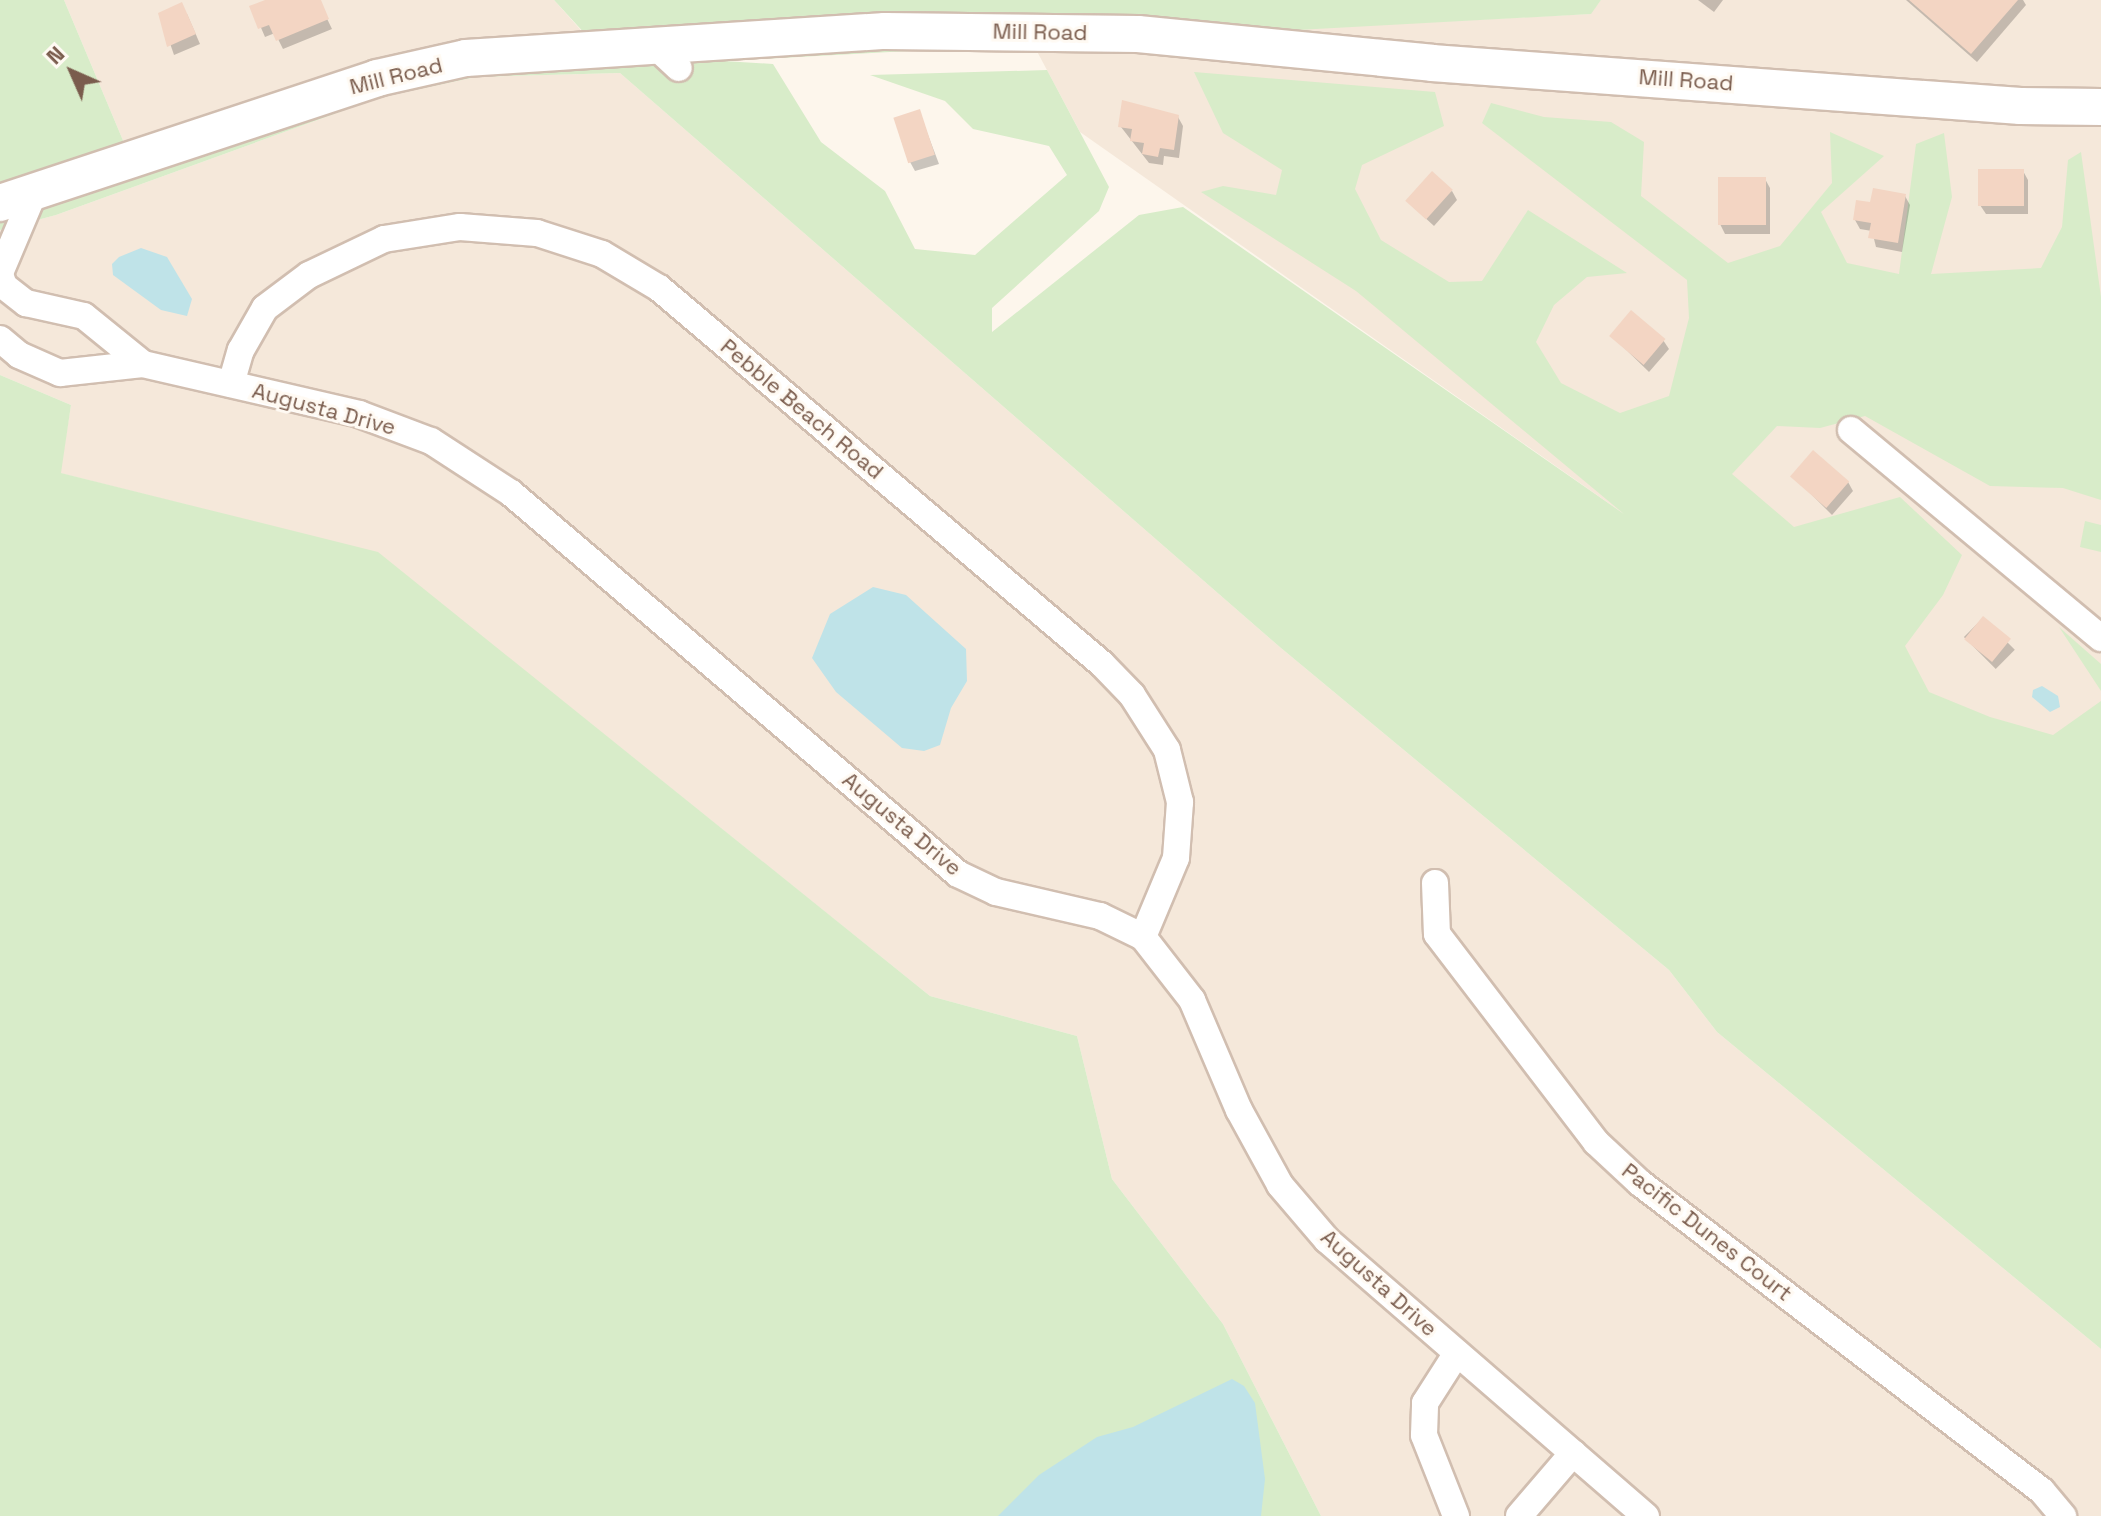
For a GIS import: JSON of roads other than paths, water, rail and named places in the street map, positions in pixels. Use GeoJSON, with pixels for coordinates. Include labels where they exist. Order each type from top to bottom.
{"type":"FeatureCollection","features":[{"type":"Feature","properties":{"kind":"main road","name":"Mill Road"},"geometry":{"type":"LineString","coordinates":[[16,199],[377,78],[466,58],[666,56],[885,31],[1138,34],[1432,63],[2020,106],[2101,107]]}},
{"type":"Feature","properties":{"kind":"street","name":"Augusta Drive"},"geometry":{"type":"LineString","coordinates":[[16,199],[1,278],[26,303],[84,316],[143,364]]}},
{"type":"Feature","properties":{"kind":"street","name":"Pebble Beach Road"},"geometry":{"type":"LineString","coordinates":[[231,384],[241,350],[265,308],[309,275],[384,239],[460,227],[537,233],[602,254],[636,274],[1090,654],[1132,695],[1167,750],[1180,802],[1176,858],[1143,937]]}},
{"type":"Feature","properties":{"kind":"street","name":"Augusta Drive"},"geometry":{"type":"LineString","coordinates":[[0,339],[19,355],[60,373],[143,364],[359,414],[431,441],[511,493],[958,874],[996,892],[1100,916],[1143,937],[1192,1000],[1239,1110],[1280,1185],[1327,1240],[1646,1516]]}},
{"type":"Feature","properties":{"kind":"street"},"geometry":{"type":"LineString","coordinates":[[1851,430],[2101,638]]}},
{"type":"Feature","properties":{"kind":"street","name":"Pacific Dunes Court"},"geometry":{"type":"LineString","coordinates":[[1435,883],[1437,934],[1596,1142],[1640,1183],[2042,1491],[2063,1516]]}},
{"type":"Feature","properties":{"kind":"street"},"geometry":{"type":"LineString","coordinates":[[1456,1516],[1424,1435],[1425,1403],[1457,1353]]}},
{"type":"Feature","properties":{"kind":"street"},"geometry":{"type":"LineString","coordinates":[[1519,1516],[1573,1453]]}},
{"type":"Feature","properties":{"kind":"water"},"geometry":{"type":"Polygon","coordinates":[[[141,248],[167,257],[192,299],[187,316],[161,310],[113,275],[112,264],[119,257],[141,248]]]}},
{"type":"Feature","properties":{"kind":"water"},"geometry":{"type":"Polygon","coordinates":[[[873,587],[906,595],[966,649],[967,681],[951,708],[940,745],[924,751],[902,748],[836,692],[812,658],[830,614],[873,587]]]}},
{"type":"Feature","properties":{"kind":"water"},"geometry":{"type":"Polygon","coordinates":[[[2042,686],[2058,696],[2060,707],[2050,712],[2032,697],[2033,690],[2042,686]]]}},
{"type":"Feature","properties":{"kind":"water"},"geometry":{"type":"Polygon","coordinates":[[[1232,1379],[1244,1386],[1255,1403],[1265,1479],[1261,1516],[998,1516],[1039,1475],[1097,1437],[1133,1427],[1232,1379]]]}}]}
